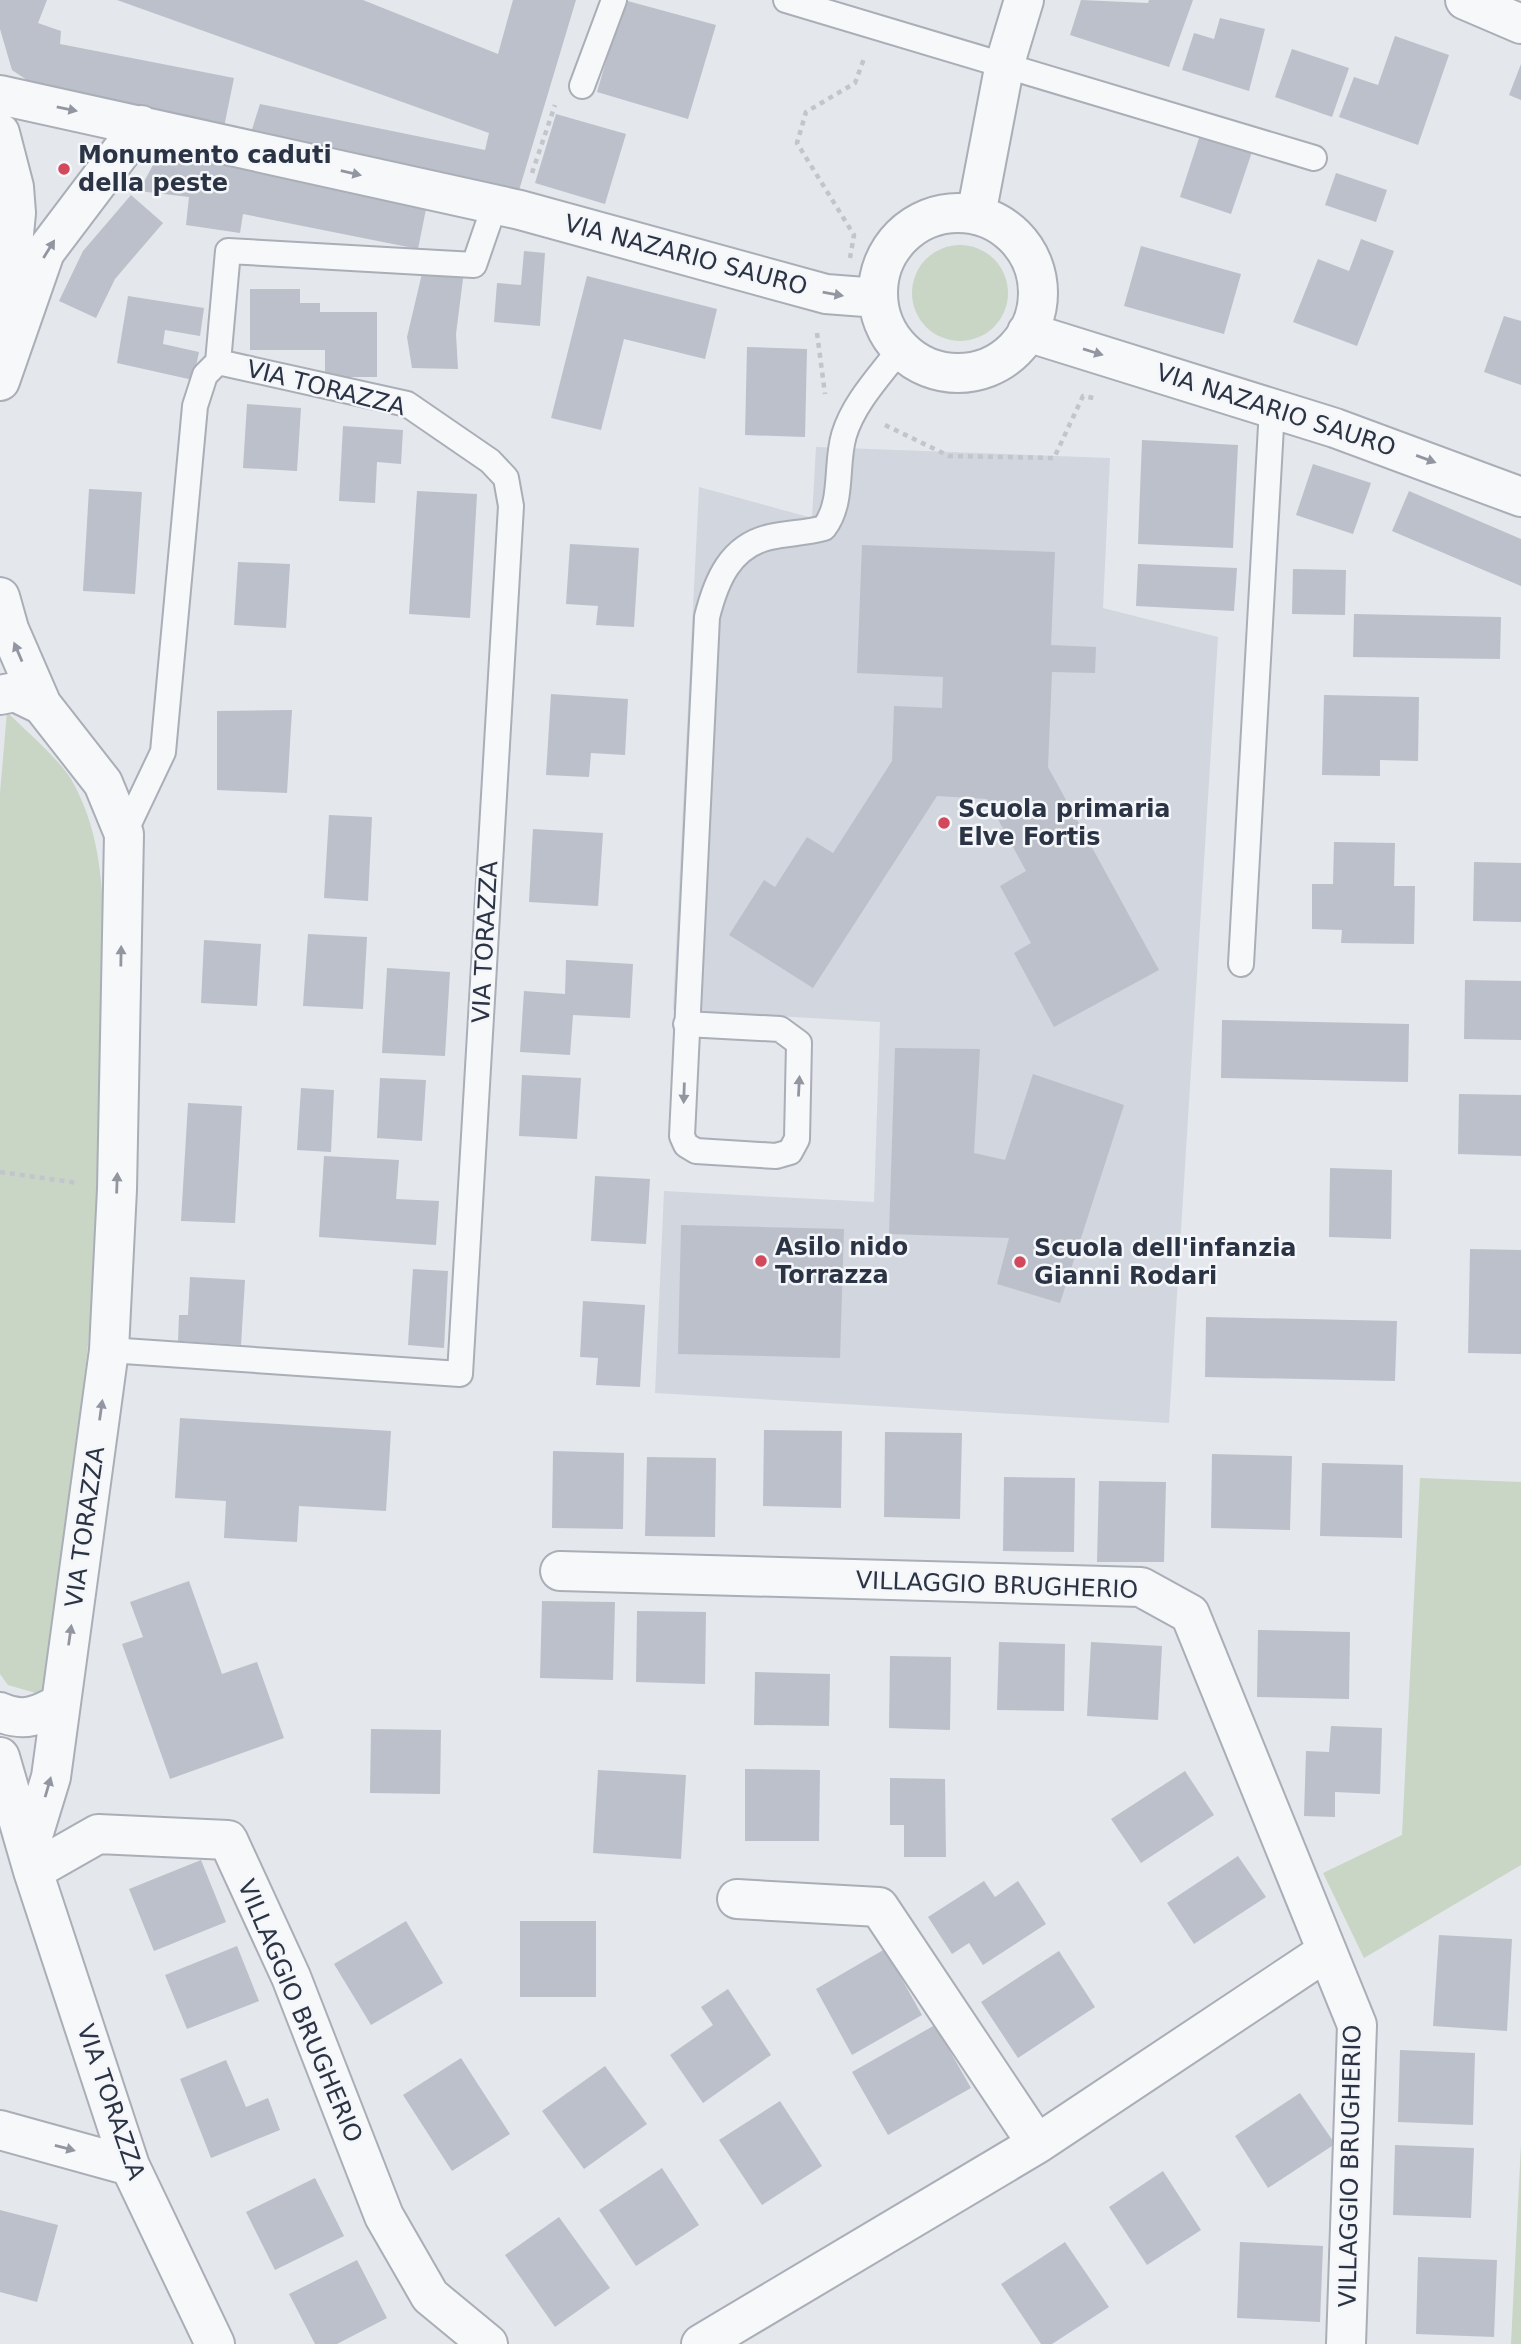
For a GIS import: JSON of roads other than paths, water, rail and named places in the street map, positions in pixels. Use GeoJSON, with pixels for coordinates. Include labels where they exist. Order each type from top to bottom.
{"type":"FeatureCollection","features":[{"type":"Feature","properties":{"kind":"street"},"geometry":{"type":"LineString","coordinates":[[976,215],[1005,63],[1024,0]]}},
{"type":"Feature","properties":{"kind":"street"},"geometry":{"type":"LineString","coordinates":[[1465,0],[1521,24]]}},
{"type":"Feature","properties":{"kind":"street","name":"VIA NAZARIO SAURO"},"geometry":{"type":"LineString","coordinates":[[0,95],[507,207],[793,285],[860,297]]}},
{"type":"Feature","properties":{"kind":"street"},"geometry":{"type":"LineString","coordinates":[[0,382],[44,252],[141,125]]}},
{"type":"Feature","properties":{"kind":"street"},"geometry":{"type":"LineString","coordinates":[[0,133],[14,187],[16,214],[0,368]]}},
{"type":"Feature","properties":{"kind":"street"},"geometry":{"type":"LineString","coordinates":[[953,213],[976,215],[997,223],[1016,237],[1029,256],[1036,277],[1038,300],[1027,332],[1005,358],[985,368],[962,373],[939,371],[918,363],[900,349],[860,297],[894,244],[911,228],[931,217],[953,213]]}},
{"type":"Feature","properties":{"kind":"street","name":"VIA NAZARIO SAURO"},"geometry":{"type":"LineString","coordinates":[[1027,332],[1409,453],[1521,497]]}},
{"type":"Feature","properties":{"kind":"street","name":"VIA TORAZZA"},"geometry":{"type":"LineString","coordinates":[[0,597],[9,629],[42,705],[103,783],[124,834],[117,1189],[109,1350],[51,1777],[30,1861]]}},
{"type":"Feature","properties":{"kind":"street"},"geometry":{"type":"LineString","coordinates":[[0,695],[15,692],[42,705]]}},
{"type":"Feature","properties":{"kind":"street","name":"VILLAGGIO BRUGHERIO"},"geometry":{"type":"LineString","coordinates":[[560,1571],[1141,1587],[1190,1614],[1357,2025],[1346,2344]]}},
{"type":"Feature","properties":{"kind":"street"},"geometry":{"type":"LineString","coordinates":[[0,1712],[24,1718],[37,1716],[61,1703]]}},
{"type":"Feature","properties":{"kind":"street","name":"VIA TORAZZA"},"geometry":{"type":"LineString","coordinates":[[0,1757],[30,1861],[130,2166],[215,2344]]}},
{"type":"Feature","properties":{"kind":"street","name":"VILLAGGIO BRUGHERIO"},"geometry":{"type":"LineString","coordinates":[[30,1861],[97,1834],[228,1840],[291,1977],[384,2216],[429,2297],[488,2344]]}},
{"type":"Feature","properties":{"kind":"street"},"geometry":{"type":"LineString","coordinates":[[737,1899],[879,1907],[1037,2144]]}},
{"type":"Feature","properties":{"kind":"street"},"geometry":{"type":"LineString","coordinates":[[701,2344],[1037,2144],[1326,1951]]}},
{"type":"Feature","properties":{"kind":"street"},"geometry":{"type":"LineString","coordinates":[[0,2130],[130,2166]]}},
{"type":"Feature","properties":{"kind":"lane"},"geometry":{"type":"LineString","coordinates":[[582,86],[614,0]]}},
{"type":"Feature","properties":{"kind":"lane"},"geometry":{"type":"LineString","coordinates":[[786,0],[1005,63],[1314,158]]}},
{"type":"Feature","properties":{"kind":"lane"},"geometry":{"type":"LineString","coordinates":[[211,368],[228,251],[474,265],[507,207]]}},
{"type":"Feature","properties":{"kind":"lane"},"geometry":{"type":"LineString","coordinates":[[687,1024],[780,1029],[799,1043],[797,1139],[790,1152],[776,1156],[696,1151],[687,1145],[682,1136],[687,1024],[707,617],[714,588],[728,562],[747,547],[769,537],[824,528],[833,517],[838,462],[854,410],[900,349]]}},
{"type":"Feature","properties":{"kind":"lane","name":"VIA TORAZZA"},"geometry":{"type":"LineString","coordinates":[[109,1350],[460,1374],[511,506],[506,478],[490,461],[407,404],[211,368],[195,406],[163,752],[124,834]]}},
{"type":"Feature","properties":{"kind":"lane"},"geometry":{"type":"LineString","coordinates":[[1241,964],[1272,408]]}},
{"type":"Feature","properties":{"kind":"place","name":"Monumento caduti della peste"},"geometry":{"type":"Point","coordinates":[64,169]}},
{"type":"Feature","properties":{"kind":"place","name":"Scuola primaria Elve Fortis"},"geometry":{"type":"Point","coordinates":[944,823]}},
{"type":"Feature","properties":{"kind":"place","name":"Asilo nido Torrazza"},"geometry":{"type":"Point","coordinates":[761,1261]}},
{"type":"Feature","properties":{"kind":"place","name":"Scuola dell'infanzia Gianni Rodari"},"geometry":{"type":"Point","coordinates":[1020,1262]}}]}
